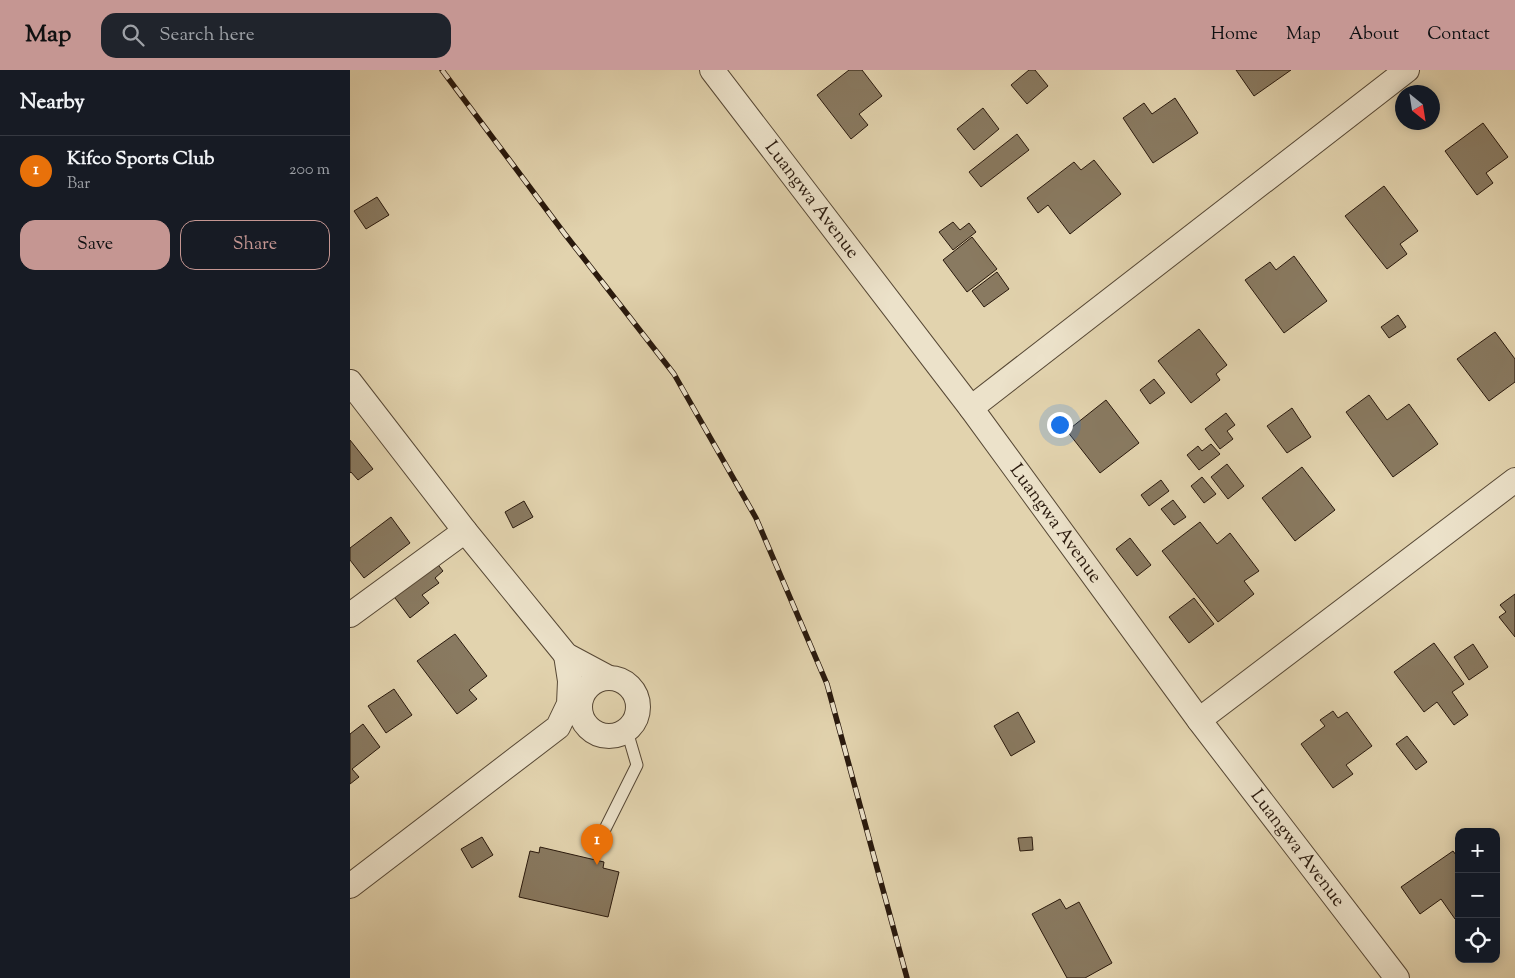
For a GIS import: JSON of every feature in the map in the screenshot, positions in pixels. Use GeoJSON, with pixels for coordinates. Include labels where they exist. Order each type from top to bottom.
{"type":"FeatureCollection","features":[{"type":"Feature","properties":{"kind":"street"},"geometry":{"type":"LineString","coordinates":[[971,408],[1407,70]]}},
{"type":"Feature","properties":{"kind":"street","name":"Luangwa Avenue"},"geometry":{"type":"LineString","coordinates":[[715,71],[971,408],[1199,720],[1397,978]]}},
{"type":"Feature","properties":{"kind":"street"},"geometry":{"type":"LineString","coordinates":[[350,382],[465,531],[566,655],[609,678]]}},
{"type":"Feature","properties":{"kind":"street"},"geometry":{"type":"LineString","coordinates":[[1199,720],[1515,480]]}},
{"type":"Feature","properties":{"kind":"street"},"geometry":{"type":"LineString","coordinates":[[350,615],[465,531]]}},
{"type":"Feature","properties":{"kind":"street"},"geometry":{"type":"LineString","coordinates":[[350,886],[558,727],[569,704],[570,681],[566,655]]}},
{"type":"Feature","properties":{"kind":"street"},"geometry":{"type":"LineString","coordinates":[[570,681],[586,723],[600,736],[618,736],[627,732],[638,716],[637,698],[626,683],[618,679],[600,679],[592,682],[582,696],[580,705],[586,723]]}},
{"type":"Feature","properties":{"kind":"street"},"geometry":{"type":"LineString","coordinates":[[558,727],[586,723]]}},
{"type":"Feature","properties":{"kind":"lane"},"geometry":{"type":"LineString","coordinates":[[603,833],[637,764],[627,732]]}},
{"type":"Feature","properties":{"kind":"building"},"geometry":{"type":"Polygon","coordinates":[[[849,70],[862,70],[882,96],[859,114],[868,125],[851,139],[817,95],[849,70]]]}},
{"type":"Feature","properties":{"kind":"building"},"geometry":{"type":"Polygon","coordinates":[[[1029,70],[1035,70],[1048,86],[1027,104],[1011,85],[1029,70]]]}},
{"type":"Feature","properties":{"kind":"building"},"geometry":{"type":"Polygon","coordinates":[[[1236,70],[1291,70],[1254,96],[1236,70]]]}},
{"type":"Feature","properties":{"kind":"building"},"geometry":{"type":"Polygon","coordinates":[[[1175,98],[1198,133],[1153,163],[1123,118],[1144,103],[1152,114],[1175,98]]]}},
{"type":"Feature","properties":{"kind":"building"},"geometry":{"type":"Polygon","coordinates":[[[983,108],[999,129],[974,150],[957,129],[983,108]]]}},
{"type":"Feature","properties":{"kind":"building"},"geometry":{"type":"Polygon","coordinates":[[[1483,123],[1508,157],[1486,173],[1493,183],[1477,195],[1445,151],[1483,123]]]}},
{"type":"Feature","properties":{"kind":"building"},"geometry":{"type":"Polygon","coordinates":[[[1017,134],[1029,150],[981,187],[969,172],[1017,134]]]}},
{"type":"Feature","properties":{"kind":"building"},"geometry":{"type":"Polygon","coordinates":[[[1094,160],[1121,194],[1070,234],[1048,205],[1038,213],[1027,198],[1074,162],[1081,170],[1094,160]]]}},
{"type":"Feature","properties":{"kind":"building"},"geometry":{"type":"Polygon","coordinates":[[[1384,186],[1418,231],[1400,244],[1407,254],[1387,269],[1345,216],[1384,186]]]}},
{"type":"Feature","properties":{"kind":"building"},"geometry":{"type":"Polygon","coordinates":[[[377,197],[389,215],[366,229],[354,211],[377,197]]]}},
{"type":"Feature","properties":{"kind":"building"},"geometry":{"type":"Polygon","coordinates":[[[953,222],[960,230],[969,223],[976,232],[953,250],[939,232],[953,222]]]}},
{"type":"Feature","properties":{"kind":"building"},"geometry":{"type":"Polygon","coordinates":[[[972,237],[997,269],[967,292],[943,260],[972,237]]]}},
{"type":"Feature","properties":{"kind":"building"},"geometry":{"type":"Polygon","coordinates":[[[1294,256],[1327,301],[1284,333],[1245,280],[1270,262],[1276,270],[1294,256]]]}},
{"type":"Feature","properties":{"kind":"building"},"geometry":{"type":"Polygon","coordinates":[[[997,272],[1009,289],[984,307],[972,291],[997,272]]]}},
{"type":"Feature","properties":{"kind":"building"},"geometry":{"type":"Polygon","coordinates":[[[1398,315],[1406,327],[1389,338],[1381,327],[1398,315]]]}},
{"type":"Feature","properties":{"kind":"building"},"geometry":{"type":"Polygon","coordinates":[[[1199,329],[1227,365],[1216,374],[1220,380],[1191,403],[1158,361],[1199,329]]]}},
{"type":"Feature","properties":{"kind":"building"},"geometry":{"type":"Polygon","coordinates":[[[1495,332],[1515,359],[1515,382],[1489,401],[1457,359],[1495,332]]]}},
{"type":"Feature","properties":{"kind":"building"},"geometry":{"type":"Polygon","coordinates":[[[1154,379],[1165,393],[1150,404],[1140,390],[1154,379]]]}},
{"type":"Feature","properties":{"kind":"building"},"geometry":{"type":"Polygon","coordinates":[[[1369,395],[1387,420],[1409,404],[1438,444],[1393,477],[1346,412],[1369,395]]]}},
{"type":"Feature","properties":{"kind":"building"},"geometry":{"type":"Polygon","coordinates":[[[1106,400],[1139,443],[1100,473],[1067,431],[1106,400]]]}},
{"type":"Feature","properties":{"kind":"building"},"geometry":{"type":"Polygon","coordinates":[[[1292,408],[1311,437],[1287,453],[1267,426],[1292,408]]]}},
{"type":"Feature","properties":{"kind":"building"},"geometry":{"type":"Polygon","coordinates":[[[1226,413],[1235,425],[1227,431],[1233,439],[1220,449],[1205,429],[1226,413]]]}},
{"type":"Feature","properties":{"kind":"building"},"geometry":{"type":"Polygon","coordinates":[[[350,440],[373,469],[358,480],[350,473],[350,440]]]}},
{"type":"Feature","properties":{"kind":"building"},"geometry":{"type":"Polygon","coordinates":[[[1211,444],[1220,454],[1199,470],[1187,455],[1198,446],[1202,451],[1211,444]]]}},
{"type":"Feature","properties":{"kind":"building"},"geometry":{"type":"Polygon","coordinates":[[[1227,464],[1244,486],[1228,499],[1211,477],[1227,464]]]}},
{"type":"Feature","properties":{"kind":"building"},"geometry":{"type":"Polygon","coordinates":[[[1302,467],[1335,510],[1295,541],[1262,498],[1302,467]]]}},
{"type":"Feature","properties":{"kind":"building"},"geometry":{"type":"Polygon","coordinates":[[[1202,477],[1216,494],[1204,503],[1191,486],[1202,477]]]}},
{"type":"Feature","properties":{"kind":"building"},"geometry":{"type":"Polygon","coordinates":[[[1161,480],[1169,491],[1149,506],[1141,495],[1161,480]]]}},
{"type":"Feature","properties":{"kind":"building"},"geometry":{"type":"Polygon","coordinates":[[[1173,500],[1186,517],[1174,525],[1161,509],[1173,500]]]}},
{"type":"Feature","properties":{"kind":"building"},"geometry":{"type":"Polygon","coordinates":[[[524,501],[533,517],[513,528],[505,512],[524,501]]]}},
{"type":"Feature","properties":{"kind":"building"},"geometry":{"type":"Polygon","coordinates":[[[391,517],[410,543],[364,578],[350,560],[350,548],[391,517]]]}},
{"type":"Feature","properties":{"kind":"building"},"geometry":{"type":"Polygon","coordinates":[[[1200,522],[1217,544],[1230,533],[1259,571],[1244,581],[1254,594],[1218,622],[1162,551],[1200,522]]]}},
{"type":"Feature","properties":{"kind":"building"},"geometry":{"type":"Polygon","coordinates":[[[1130,538],[1151,565],[1137,576],[1116,549],[1130,538]]]}},
{"type":"Feature","properties":{"kind":"building"},"geometry":{"type":"Polygon","coordinates":[[[435,561],[443,571],[435,578],[439,583],[422,595],[429,603],[410,618],[392,594],[435,561]]]}},
{"type":"Feature","properties":{"kind":"building"},"geometry":{"type":"Polygon","coordinates":[[[1515,594],[1515,637],[1499,617],[1506,612],[1500,605],[1515,594]]]}},
{"type":"Feature","properties":{"kind":"building"},"geometry":{"type":"Polygon","coordinates":[[[1194,598],[1214,624],[1189,643],[1169,617],[1194,598]]]}},
{"type":"Feature","properties":{"kind":"building"},"geometry":{"type":"Polygon","coordinates":[[[455,634],[487,676],[469,690],[477,699],[457,714],[417,661],[455,634]]]}},
{"type":"Feature","properties":{"kind":"building"},"geometry":{"type":"Polygon","coordinates":[[[1434,643],[1464,684],[1452,692],[1468,715],[1454,725],[1437,702],[1424,712],[1394,672],[1434,643]]]}},
{"type":"Feature","properties":{"kind":"building"},"geometry":{"type":"Polygon","coordinates":[[[1473,644],[1488,667],[1469,680],[1454,657],[1473,644]]]}},
{"type":"Feature","properties":{"kind":"building"},"geometry":{"type":"Polygon","coordinates":[[[394,689],[412,715],[386,733],[368,706],[394,689]]]}},
{"type":"Feature","properties":{"kind":"building"},"geometry":{"type":"Polygon","coordinates":[[[1333,711],[1338,718],[1347,712],[1372,746],[1346,765],[1353,774],[1333,788],[1301,744],[1325,726],[1320,720],[1333,711]]]}},
{"type":"Feature","properties":{"kind":"building"},"geometry":{"type":"Polygon","coordinates":[[[1018,712],[1035,742],[1011,756],[994,726],[1018,712]]]}},
{"type":"Feature","properties":{"kind":"building"},"geometry":{"type":"Polygon","coordinates":[[[363,724],[380,747],[352,769],[359,777],[350,784],[350,734],[363,724]]]}},
{"type":"Feature","properties":{"kind":"building"},"geometry":{"type":"Polygon","coordinates":[[[1407,736],[1427,762],[1416,770],[1396,744],[1407,736]]]}},
{"type":"Feature","properties":{"kind":"building"},"geometry":{"type":"Polygon","coordinates":[[[482,837],[493,855],[472,868],[461,849],[482,837]]]}},
{"type":"Feature","properties":{"kind":"building"},"geometry":{"type":"Polygon","coordinates":[[[1032,837],[1033,850],[1020,851],[1018,838],[1032,837]]]}},
{"type":"Feature","properties":{"kind":"building"},"geometry":{"type":"Polygon","coordinates":[[[540,847],[604,862],[603,868],[619,872],[608,917],[519,897],[530,851],[539,853],[540,847]]]}},
{"type":"Feature","properties":{"kind":"building"},"geometry":{"type":"Polygon","coordinates":[[[1453,851],[1455,854],[1455,919],[1441,899],[1420,914],[1401,887],[1453,851]]]}},
{"type":"Feature","properties":{"kind":"building"},"geometry":{"type":"Polygon","coordinates":[[[1060,899],[1066,909],[1079,902],[1112,963],[1085,978],[1067,978],[1032,914],[1060,899]]]}},
{"type":"Feature","properties":{"kind":"railway"},"geometry":{"type":"LineString","coordinates":[[442,70],[564,233],[674,374],[756,518],[827,684],[907,978]]}},
{"type":"Feature","properties":{"kind":"place","name":"Kifco Sports Club"},"geometry":{"type":"Point","coordinates":[597,865]}}]}
